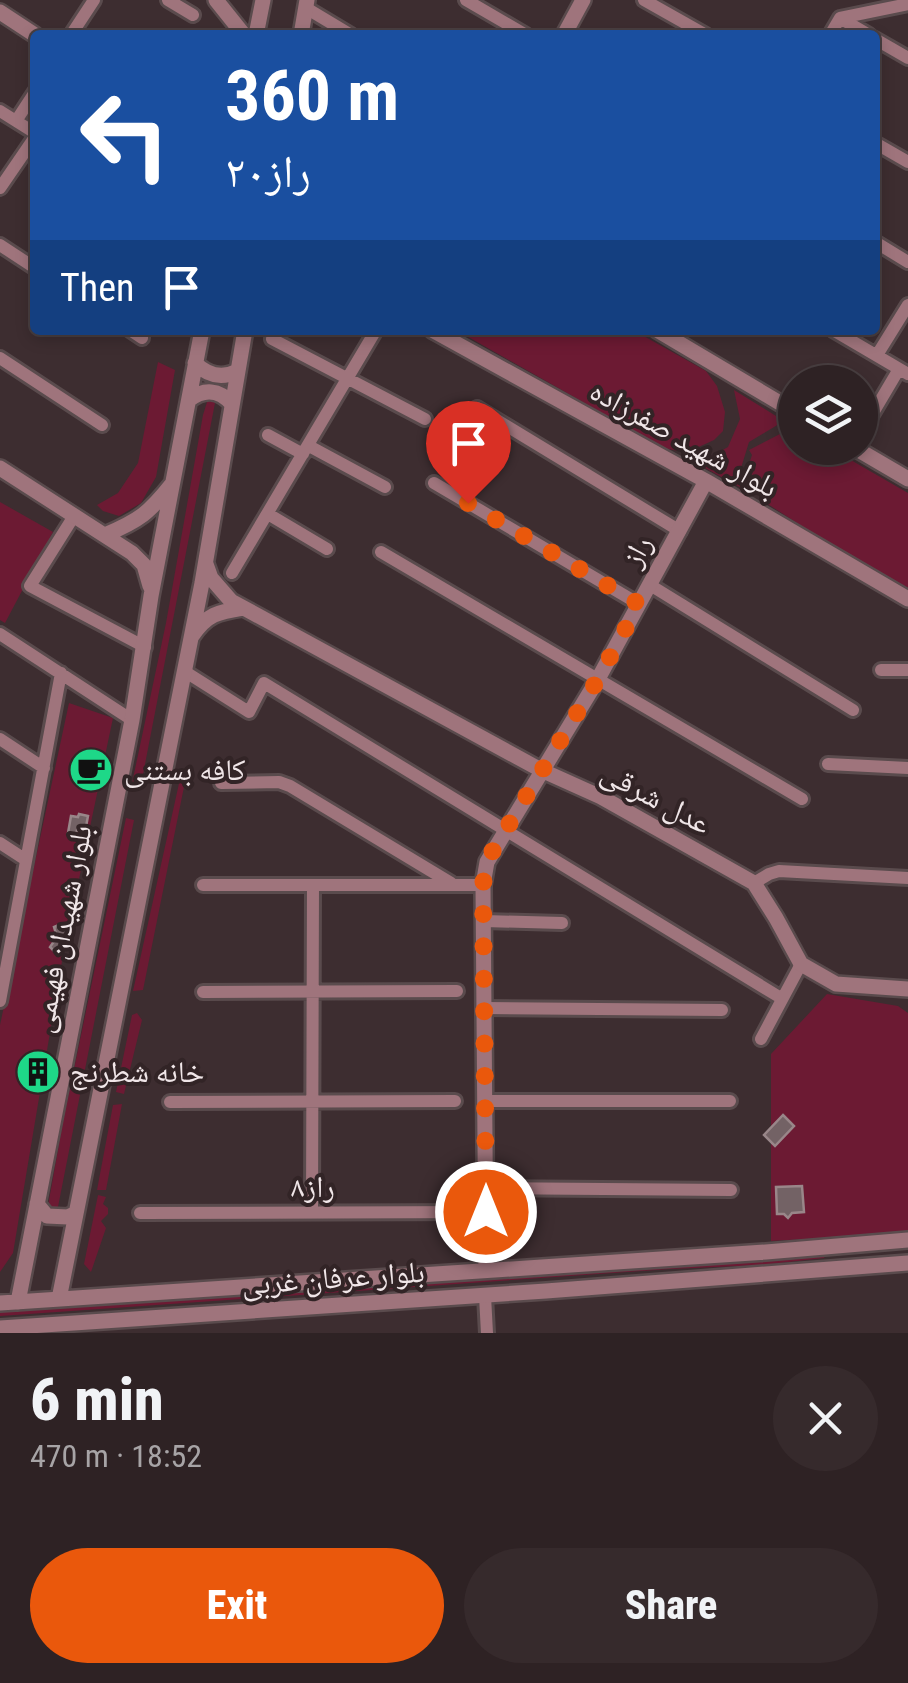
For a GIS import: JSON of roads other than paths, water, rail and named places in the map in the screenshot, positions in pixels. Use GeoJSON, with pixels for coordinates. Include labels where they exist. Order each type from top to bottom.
{"type":"FeatureCollection","features":[{"type":"Feature","properties":{"kind":"street"},"geometry":{"type":"LineString","coordinates":[[74,30],[94,0]]}},
{"type":"Feature","properties":{"kind":"street"},"geometry":{"type":"LineString","coordinates":[[168,0],[192,15]]}},
{"type":"Feature","properties":{"kind":"street"},"geometry":{"type":"LineString","coordinates":[[216,0],[240,30]]}},
{"type":"Feature","properties":{"kind":"street"},"geometry":{"type":"LineString","coordinates":[[257,30],[263,0]]}},
{"type":"Feature","properties":{"kind":"street"},"geometry":{"type":"LineString","coordinates":[[466,0],[517,30]]}},
{"type":"Feature","properties":{"kind":"street"},"geometry":{"type":"LineString","coordinates":[[567,30],[584,0]]}},
{"type":"Feature","properties":{"kind":"street"},"geometry":{"type":"LineString","coordinates":[[644,0],[697,30]]}},
{"type":"Feature","properties":{"kind":"street"},"geometry":{"type":"LineString","coordinates":[[302,30],[306,4],[344,30]]}},
{"type":"Feature","properties":{"kind":"street"},"geometry":{"type":"LineString","coordinates":[[833,30],[840,18],[908,4]]}},
{"type":"Feature","properties":{"kind":"street"},"geometry":{"type":"LineString","coordinates":[[0,12],[30,32]]}},
{"type":"Feature","properties":{"kind":"street"},"geometry":{"type":"LineString","coordinates":[[840,18],[860,30]]}},
{"type":"Feature","properties":{"kind":"street"},"geometry":{"type":"LineString","coordinates":[[880,42],[908,58]]}},
{"type":"Feature","properties":{"kind":"street"},"geometry":{"type":"LineString","coordinates":[[16,121],[30,100]]}},
{"type":"Feature","properties":{"kind":"street"},"geometry":{"type":"LineString","coordinates":[[0,112],[30,131]]}},
{"type":"Feature","properties":{"kind":"street"},"geometry":{"type":"LineString","coordinates":[[880,145],[908,162]]}},
{"type":"Feature","properties":{"kind":"street"},"geometry":{"type":"LineString","coordinates":[[0,188],[29,158]]}},
{"type":"Feature","properties":{"kind":"street"},"geometry":{"type":"LineString","coordinates":[[0,245],[30,265]]}},
{"type":"Feature","properties":{"kind":"street"},"geometry":{"type":"LineString","coordinates":[[880,245],[908,262]]}},
{"type":"Feature","properties":{"kind":"street"},"geometry":{"type":"LineString","coordinates":[[877,356],[908,305]]}},
{"type":"Feature","properties":{"kind":"street","name":"بلوار شهیدان فهیمی"},"geometry":{"type":"LineString","coordinates":[[18,1302],[132,720],[201,335]]}},
{"type":"Feature","properties":{"kind":"street"},"geometry":{"type":"LineString","coordinates":[[59,1300],[184,672],[244,335]]}},
{"type":"Feature","properties":{"kind":"street"},"geometry":{"type":"LineString","coordinates":[[232,573],[373,335]]}},
{"type":"Feature","properties":{"kind":"street","name":"بلوار شهید صفرزاده"},"geometry":{"type":"LineString","coordinates":[[441,335],[908,599]]}},
{"type":"Feature","properties":{"kind":"street"},"geometry":{"type":"LineString","coordinates":[[665,335],[778,402]]}},
{"type":"Feature","properties":{"kind":"street"},"geometry":{"type":"LineString","coordinates":[[841,335],[904,371],[878,409]]}},
{"type":"Feature","properties":{"kind":"street"},"geometry":{"type":"LineString","coordinates":[[272,339],[425,418]]}},
{"type":"Feature","properties":{"kind":"street"},"geometry":{"type":"LineString","coordinates":[[0,358],[102,425]]}},
{"type":"Feature","properties":{"kind":"street"},"geometry":{"type":"LineString","coordinates":[[196,363],[215,376],[238,372]]}},
{"type":"Feature","properties":{"kind":"street"},"geometry":{"type":"LineString","coordinates":[[189,400],[206,391],[226,396],[232,404]]}},
{"type":"Feature","properties":{"kind":"street"},"geometry":{"type":"LineString","coordinates":[[477,408],[680,531]]}},
{"type":"Feature","properties":{"kind":"street"},"geometry":{"type":"LineString","coordinates":[[268,434],[386,487]]}},
{"type":"Feature","properties":{"kind":"street"},"geometry":{"type":"LineString","coordinates":[[878,462],[908,480]]}},
{"type":"Feature","properties":{"kind":"street"},"geometry":{"type":"LineString","coordinates":[[0,468],[132,554],[144,565],[152,596]]}},
{"type":"Feature","properties":{"kind":"street"},"geometry":{"type":"LineString","coordinates":[[105,535],[136,522],[152,510],[174,482]]}},
{"type":"Feature","properties":{"kind":"street","name":"راز"},"geometry":{"type":"LineString","coordinates":[[486,1270],[486,862],[598,679],[706,482]]}},
{"type":"Feature","properties":{"kind":"street"},"geometry":{"type":"LineString","coordinates":[[434,483],[639,604]]}},
{"type":"Feature","properties":{"kind":"street"},"geometry":{"type":"LineString","coordinates":[[268,514],[328,549]]}},
{"type":"Feature","properties":{"kind":"street"},"geometry":{"type":"LineString","coordinates":[[74,516],[30,586],[145,648]]}},
{"type":"Feature","properties":{"kind":"street"},"geometry":{"type":"LineString","coordinates":[[381,552],[802,799]]}},
{"type":"Feature","properties":{"kind":"street","name":"عدل شرقی"},"geometry":{"type":"LineString","coordinates":[[205,562],[222,592],[243,608],[541,770],[601,797],[754,883],[801,964]]}},
{"type":"Feature","properties":{"kind":"street"},"geometry":{"type":"LineString","coordinates":[[650,585],[854,710]]}},
{"type":"Feature","properties":{"kind":"street"},"geometry":{"type":"LineString","coordinates":[[190,640],[211,614],[243,608]]}},
{"type":"Feature","properties":{"kind":"street"},"geometry":{"type":"LineString","coordinates":[[0,634],[132,720]]}},
{"type":"Feature","properties":{"kind":"street"},"geometry":{"type":"LineString","coordinates":[[881,670],[908,670]]}},
{"type":"Feature","properties":{"kind":"street"},"geometry":{"type":"LineString","coordinates":[[184,672],[249,712],[264,682],[781,998]]}},
{"type":"Feature","properties":{"kind":"street"},"geometry":{"type":"LineString","coordinates":[[0,1002],[4,953],[26,860],[61,673]]}},
{"type":"Feature","properties":{"kind":"street"},"geometry":{"type":"LineString","coordinates":[[0,740],[44,768]]}},
{"type":"Feature","properties":{"kind":"street"},"geometry":{"type":"LineString","coordinates":[[828,764],[908,768]]}},
{"type":"Feature","properties":{"kind":"street"},"geometry":{"type":"LineString","coordinates":[[221,783],[279,782],[290,786],[454,884]]}},
{"type":"Feature","properties":{"kind":"street"},"geometry":{"type":"LineString","coordinates":[[0,843],[26,860]]}},
{"type":"Feature","properties":{"kind":"street"},"geometry":{"type":"LineString","coordinates":[[754,883],[779,871],[908,878]]}},
{"type":"Feature","properties":{"kind":"street"},"geometry":{"type":"LineString","coordinates":[[202,885],[483,885]]}},
{"type":"Feature","properties":{"kind":"street"},"geometry":{"type":"LineString","coordinates":[[312,1212],[313,885]]}},
{"type":"Feature","properties":{"kind":"street"},"geometry":{"type":"LineString","coordinates":[[484,921],[562,923]]}},
{"type":"Feature","properties":{"kind":"street"},"geometry":{"type":"LineString","coordinates":[[762,1039],[801,964],[836,984],[908,989]]}},
{"type":"Feature","properties":{"kind":"street"},"geometry":{"type":"LineString","coordinates":[[203,992],[456,991]]}},
{"type":"Feature","properties":{"kind":"street"},"geometry":{"type":"LineString","coordinates":[[484,1008],[722,1010]]}},
{"type":"Feature","properties":{"kind":"street"},"geometry":{"type":"LineString","coordinates":[[170,1102],[455,1101]]}},
{"type":"Feature","properties":{"kind":"street"},"geometry":{"type":"LineString","coordinates":[[485,1101],[730,1101]]}},
{"type":"Feature","properties":{"kind":"street"},"geometry":{"type":"LineString","coordinates":[[486,1188],[731,1190]]}},
{"type":"Feature","properties":{"kind":"street"},"geometry":{"type":"LineString","coordinates":[[37,1204],[47,1216],[68,1217],[76,1212]]}},
{"type":"Feature","properties":{"kind":"street","name":"راز۸"},"geometry":{"type":"LineString","coordinates":[[140,1213],[486,1212]]}},
{"type":"Feature","properties":{"kind":"street","name":"بلوار عرفان غربی"},"geometry":{"type":"LineString","coordinates":[[0,1303],[908,1240]]}},
{"type":"Feature","properties":{"kind":"street"},"geometry":{"type":"LineString","coordinates":[[848,1244],[850,1266]]}},
{"type":"Feature","properties":{"kind":"street","name":"بلوار عرفان غربی"},"geometry":{"type":"LineString","coordinates":[[8,1330],[908,1262]]}},
{"type":"Feature","properties":{"kind":"street"},"geometry":{"type":"LineString","coordinates":[[485,1296],[487,1333]]}},
{"type":"Feature","properties":{"kind":"place","name":"کافه بستنی"},"geometry":{"type":"Point","coordinates":[91,770]}},
{"type":"Feature","properties":{"kind":"place","name":"خانه شطرنج"},"geometry":{"type":"Point","coordinates":[38,1072]}}]}
